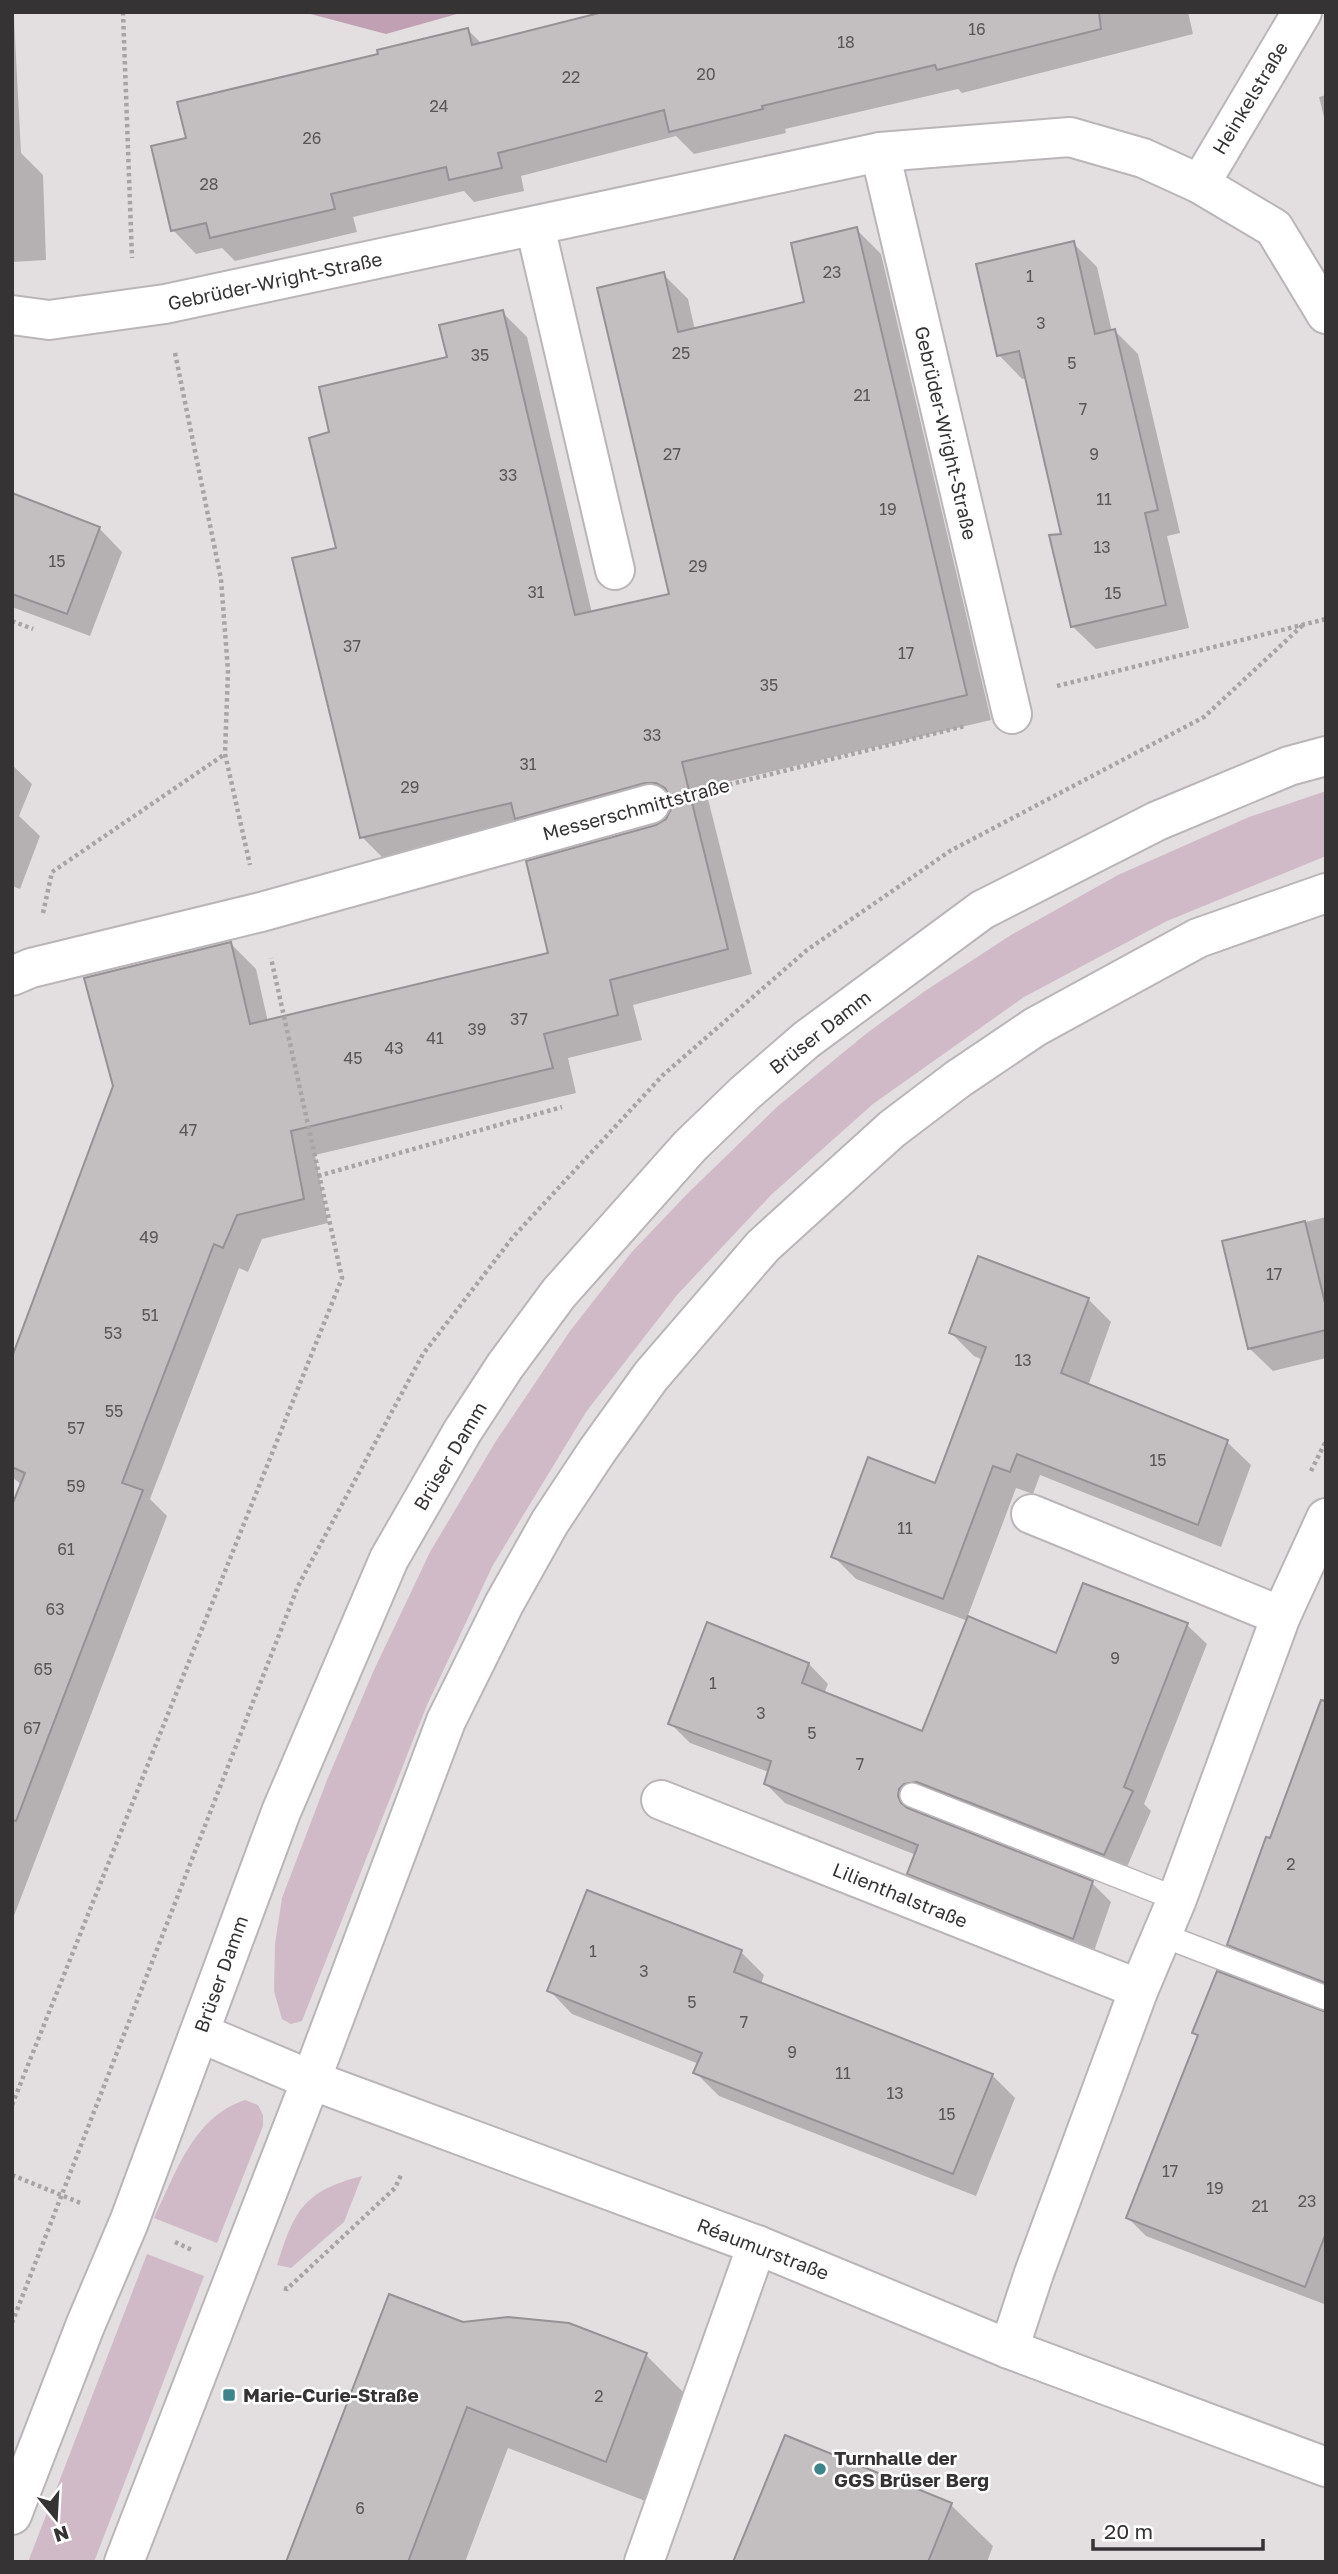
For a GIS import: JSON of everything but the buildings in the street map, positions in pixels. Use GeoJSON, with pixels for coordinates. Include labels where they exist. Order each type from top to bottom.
{"type":"FeatureCollection","features":[{"type":"Feature","properties":{"kind":"street","name":"Heinkelstraße"},"geometry":{"type":"LineString","coordinates":[[1200,184],[1302,12]]}},
{"type":"Feature","properties":{"kind":"street","name":"Gebrüder-Wright-Straße"},"geometry":{"type":"LineString","coordinates":[[12,315],[49,320],[151,306],[880,152],[1070,137],[1143,158],[1200,184],[1274,228],[1326,314]]}},
{"type":"Feature","properties":{"kind":"street","name":"Gebrüder-Wright-Straße"},"geometry":{"type":"LineString","coordinates":[[880,152],[1012,714]]}},
{"type":"Feature","properties":{"kind":"street"},"geometry":{"type":"LineString","coordinates":[[535,226],[615,570]]}},
{"type":"Feature","properties":{"kind":"street","name":"Brüser Damm"},"geometry":{"type":"LineString","coordinates":[[12,2515],[85,2326],[129,2222],[281,1812],[389,1559],[462,1432],[505,1366],[559,1293],[690,1146],[745,1093],[806,1040],[982,910],[1157,821],[1289,766],[1326,755]]}},
{"type":"Feature","properties":{"kind":"street","name":"Messerschmittstraße"},"geometry":{"type":"LineString","coordinates":[[21,972],[261,912],[650,804]]}},
{"type":"Feature","properties":{"kind":"street"},"geometry":{"type":"LineString","coordinates":[[124,2562],[311,2080],[446,1721],[504,1604],[550,1522],[597,1451],[651,1376],[763,1246],[892,1129],[958,1079],[1035,1027],[1198,938],[1326,892]]}},
{"type":"Feature","properties":{"kind":"street"},"geometry":{"type":"LineString","coordinates":[[1031,1514],[1281,1616]]}},
{"type":"Feature","properties":{"kind":"street"},"geometry":{"type":"LineString","coordinates":[[1009,2349],[1034,2273],[1139,1989],[1177,1899],[1281,1616],[1326,1518]]}},
{"type":"Feature","properties":{"kind":"street","name":"Lilienthalstraße"},"geometry":{"type":"LineString","coordinates":[[661,1800],[1139,1989]]}},
{"type":"Feature","properties":{"kind":"street","name":"Réaumurstraße"},"geometry":{"type":"LineString","coordinates":[[200,2033],[311,2080],[757,2245],[1009,2349],[1326,2467]]}},
{"type":"Feature","properties":{"kind":"street"},"geometry":{"type":"LineString","coordinates":[[644,2562],[757,2245]]}},
{"type":"Feature","properties":{"kind":"lane"},"geometry":{"type":"LineString","coordinates":[[912,1795],[1177,1899]]}},
{"type":"Feature","properties":{"kind":"lane"},"geometry":{"type":"LineString","coordinates":[[1162,1935],[1326,1998]]}},
{"type":"Feature","properties":{"kind":"path"},"geometry":{"type":"LineString","coordinates":[[12,2105],[342,1278],[225,754],[228,671],[221,579],[151,306],[131,240],[123,12]]}},
{"type":"Feature","properties":{"kind":"path"},"geometry":{"type":"LineString","coordinates":[[1012,714],[1034,692],[1326,619]]}},
{"type":"Feature","properties":{"kind":"path"},"geometry":{"type":"LineString","coordinates":[[12,621],[33,629]]}},
{"type":"Feature","properties":{"kind":"path","name":"Messerschmittstraße"},"geometry":{"type":"LineString","coordinates":[[650,804],[1012,714]]}},
{"type":"Feature","properties":{"kind":"path"},"geometry":{"type":"LineString","coordinates":[[21,972],[52,872],[225,754]]}},
{"type":"Feature","properties":{"kind":"path"},"geometry":{"type":"LineString","coordinates":[[318,1177],[562,1107]]}},
{"type":"Feature","properties":{"kind":"path"},"geometry":{"type":"LineString","coordinates":[[12,2175],[94,2209]]}},
{"type":"Feature","properties":{"kind":"path"},"geometry":{"type":"LineString","coordinates":[[278,2285],[287,2289],[395,2188],[401,2175]]}},
{"type":"Feature","properties":{"kind":"path"},"geometry":{"type":"LineString","coordinates":[[12,2323],[61,2195]]}},
{"type":"Feature","properties":{"kind":"path"},"geometry":{"type":"LineString","coordinates":[[163,2238],[198,2252]]}},
{"type":"Feature","properties":{"kind":"shaded area"},"geometry":{"type":"Polygon","coordinates":[[[303,12],[464,12],[386,34],[303,12]]]}},
{"type":"Feature","properties":{"kind":"shaded area"},"geometry":{"type":"Polygon","coordinates":[[[1326,791],[1326,856],[1167,921],[1024,997],[873,1104],[772,1194],[677,1295],[586,1412],[493,1565],[427,1705],[302,2021],[291,2024],[282,2019],[274,1991],[275,1944],[282,1898],[327,1780],[374,1670],[430,1552],[496,1441],[570,1331],[631,1253],[688,1193],[778,1106],[867,1033],[925,991],[1011,935],[1118,875],[1249,817],[1326,791]]]}},
{"type":"Feature","properties":{"kind":"shaded area"},"geometry":{"type":"Polygon","coordinates":[[[245,2100],[258,2105],[263,2115],[263,2126],[217,2243],[154,2218],[188,2148],[199,2133],[227,2108],[245,2100]]]}},
{"type":"Feature","properties":{"kind":"shaded area"},"geometry":{"type":"Polygon","coordinates":[[[362,2176],[344,2222],[291,2268],[277,2265],[289,2230],[304,2206],[327,2188],[362,2176]]]}},
{"type":"Feature","properties":{"kind":"shaded area"},"geometry":{"type":"Polygon","coordinates":[[[147,2254],[204,2276],[94,2562],[28,2562],[147,2254]]]}},
{"type":"Feature","properties":{"kind":"place","name":"Marie-Curie-Straße"},"geometry":{"type":"Point","coordinates":[229,2395]}},
{"type":"Feature","properties":{"kind":"place","name":"Turnhalle der GGS Brüser Berg"},"geometry":{"type":"Point","coordinates":[820,2469]}}]}
